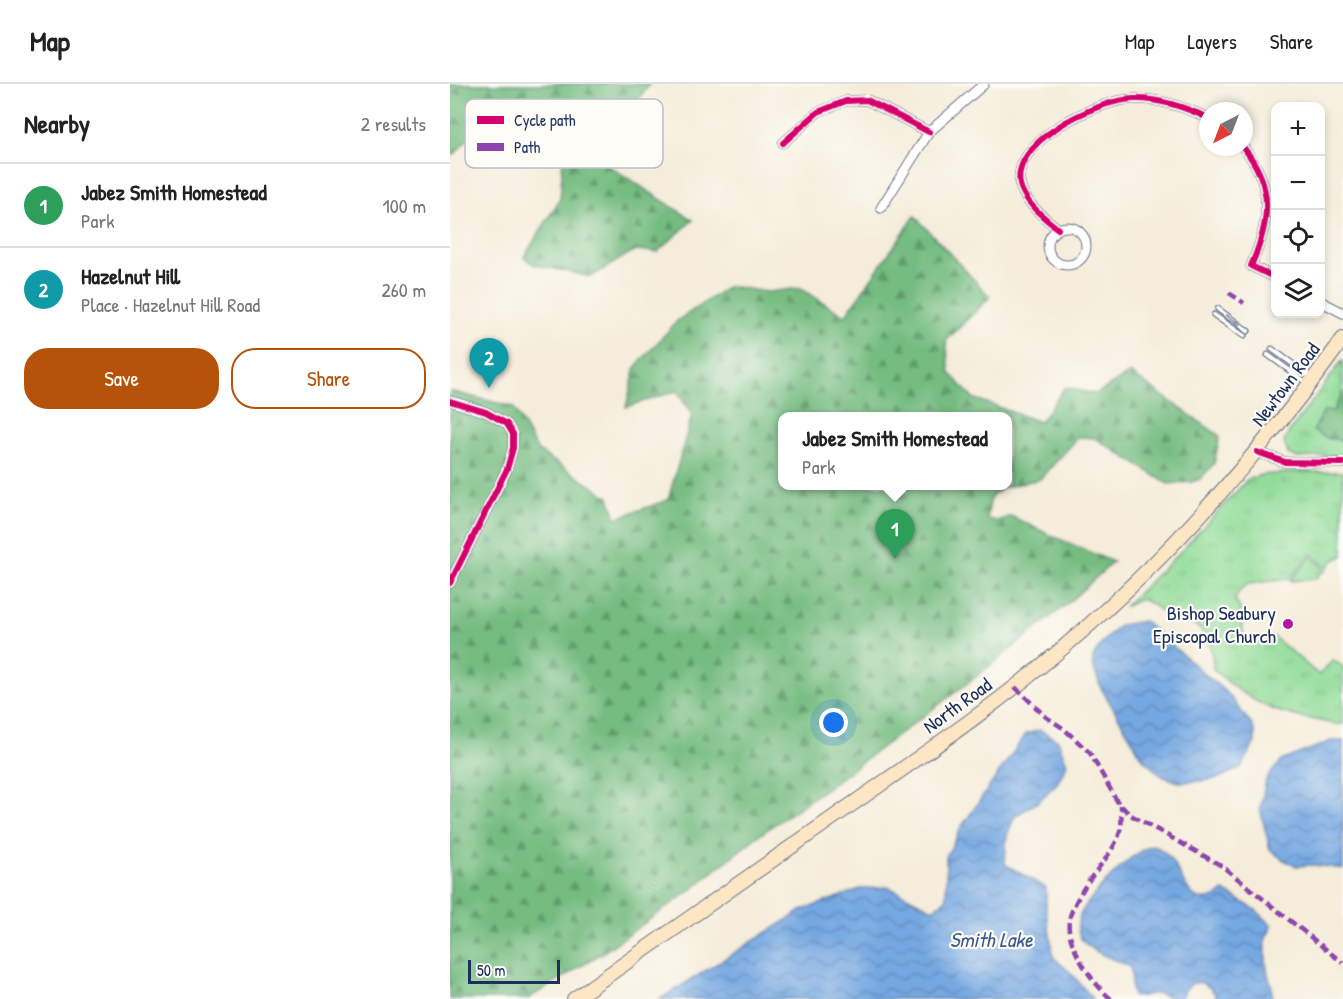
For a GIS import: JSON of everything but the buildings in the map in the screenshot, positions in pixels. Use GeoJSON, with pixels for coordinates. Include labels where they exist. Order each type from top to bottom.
{"type":"FeatureCollection","features":[{"type":"Feature","properties":{"kind":"main road","name":"Newtown Road"},"geometry":{"type":"LineString","coordinates":[[1257,452],[1343,339]]}},
{"type":"Feature","properties":{"kind":"main road","name":"North Road"},"geometry":{"type":"LineString","coordinates":[[574,999],[916,760],[1015,687],[1065,646],[1171,548],[1257,452]]}},
{"type":"Feature","properties":{"kind":"street"},"geometry":{"type":"LineString","coordinates":[[881,208],[929,132],[984,84]]}},
{"type":"Feature","properties":{"kind":"street"},"geometry":{"type":"LineString","coordinates":[[1058,229],[1049,238],[1049,251],[1056,261],[1068,265],[1075,264],[1086,250],[1084,238],[1076,229],[1070,227],[1058,229],[1041,215],[1021,187],[1020,176],[1027,155],[1050,133],[1089,110],[1130,99],[1152,100],[1175,105],[1199,114]]}},
{"type":"Feature","properties":{"kind":"street"},"geometry":{"type":"LineString","coordinates":[[783,143],[818,112],[846,101],[867,100],[929,132]]}},
{"type":"Feature","properties":{"kind":"street"},"geometry":{"type":"LineString","coordinates":[[1249,156],[1260,178],[1267,204],[1266,223],[1251,266],[1271,276]]}},
{"type":"Feature","properties":{"kind":"street"},"geometry":{"type":"LineString","coordinates":[[1325,304],[1343,313]]}},
{"type":"Feature","properties":{"kind":"street"},"geometry":{"type":"LineString","coordinates":[[450,401],[486,412],[507,424],[513,435],[513,448],[507,469],[450,583]]}},
{"type":"Feature","properties":{"kind":"street"},"geometry":{"type":"LineString","coordinates":[[1257,452],[1285,462],[1343,463]]}},
{"type":"Feature","properties":{"kind":"lane"},"geometry":{"type":"LineString","coordinates":[[1218,309],[1248,331]]}},
{"type":"Feature","properties":{"kind":"lane"},"geometry":{"type":"LineString","coordinates":[[1214,315],[1244,336]]}},
{"type":"Feature","properties":{"kind":"lane"},"geometry":{"type":"LineString","coordinates":[[1272,349],[1312,382]]}},
{"type":"Feature","properties":{"kind":"lane"},"geometry":{"type":"LineString","coordinates":[[1268,355],[1312,382]]}},
{"type":"Feature","properties":{"kind":"green space"},"geometry":{"type":"Polygon","coordinates":[[[450,84],[650,84],[639,99],[465,99],[465,142],[454,155],[450,155],[450,84]]]}},
{"type":"Feature","properties":{"kind":"green space"},"geometry":{"type":"Polygon","coordinates":[[[562,168],[612,168],[693,220],[657,252],[635,250],[591,277],[533,264],[524,257],[560,199],[562,168]]]}},
{"type":"Feature","properties":{"kind":"green space"},"geometry":{"type":"Polygon","coordinates":[[[915,216],[990,297],[946,341],[950,373],[973,398],[1040,422],[1065,387],[1096,394],[1130,373],[1220,436],[1214,464],[1200,479],[1168,484],[1095,438],[1079,437],[1040,479],[1012,486],[1012,412],[778,412],[778,490],[1000,490],[991,497],[987,519],[997,521],[1011,516],[1113,562],[1067,604],[976,677],[827,788],[754,839],[687,893],[602,953],[528,999],[450,999],[450,391],[513,407],[538,451],[609,497],[616,518],[668,500],[692,415],[677,391],[626,407],[636,366],[678,320],[729,286],[768,292],[800,288],[845,316],[915,216]]]}},
{"type":"Feature","properties":{"kind":"green space"},"geometry":{"type":"Polygon","coordinates":[[[1343,360],[1343,393],[1333,411],[1329,439],[1343,440],[1343,455],[1298,458],[1288,454],[1284,442],[1289,432],[1343,360]]]}},
{"type":"Feature","properties":{"kind":"green space"},"geometry":{"type":"Polygon","coordinates":[[[1343,393],[1343,440],[1329,439],[1313,431],[1324,411],[1333,411],[1343,393]]]}},
{"type":"Feature","properties":{"kind":"green space"},"geometry":{"type":"Polygon","coordinates":[[[1343,472],[1343,556],[1332,561],[1327,568],[1311,554],[1289,579],[1248,584],[1240,590],[1235,600],[1240,608],[1246,640],[1274,637],[1319,675],[1333,660],[1343,667],[1343,724],[1283,713],[1246,696],[1213,669],[1210,645],[1205,635],[1196,626],[1173,619],[1141,599],[1124,607],[1182,550],[1247,480],[1261,475],[1343,472]]]}},
{"type":"Feature","properties":{"kind":"green space"},"geometry":{"type":"Polygon","coordinates":[[[1311,557],[1326,570],[1325,572],[1321,572],[1316,579],[1290,581],[1311,557]]]}},
{"type":"Feature","properties":{"kind":"water"},"geometry":{"type":"Polygon","coordinates":[[[1144,621],[1228,694],[1252,725],[1255,742],[1241,768],[1219,778],[1178,782],[1162,776],[1144,760],[1101,688],[1093,666],[1093,657],[1102,643],[1120,625],[1144,621]]]}},
{"type":"Feature","properties":{"kind":"water","name":"Smith Lake"},"geometry":{"type":"Polygon","coordinates":[[[1039,730],[1058,740],[1067,764],[1058,782],[1038,802],[1015,816],[1007,835],[1005,864],[1046,888],[1046,911],[1054,958],[1071,973],[1093,999],[660,999],[803,910],[860,889],[888,887],[933,909],[946,899],[946,857],[962,826],[1026,734],[1039,730]]]}},
{"type":"Feature","properties":{"kind":"water"},"geometry":{"type":"Polygon","coordinates":[[[1331,741],[1343,741],[1343,869],[1313,865],[1296,866],[1282,859],[1270,849],[1260,809],[1266,779],[1283,760],[1331,741]]]}},
{"type":"Feature","properties":{"kind":"water"},"geometry":{"type":"Polygon","coordinates":[[[1152,846],[1163,850],[1191,892],[1199,898],[1210,899],[1224,891],[1256,910],[1271,924],[1271,931],[1266,936],[1266,945],[1267,970],[1272,988],[1271,999],[1217,999],[1210,988],[1202,983],[1188,987],[1180,999],[1169,999],[1156,993],[1133,997],[1129,966],[1101,954],[1082,940],[1078,924],[1084,908],[1125,863],[1152,846]]]}},
{"type":"Feature","properties":{"kind":"marked path"},"geometry":{"type":"LineString","coordinates":[[1229,293],[1244,303]]}},
{"type":"Feature","properties":{"kind":"marked path"},"geometry":{"type":"LineString","coordinates":[[1015,687],[1046,717],[1063,728],[1090,753],[1117,801],[1129,814],[1222,866],[1343,963]]}},
{"type":"Feature","properties":{"kind":"marked path"},"geometry":{"type":"LineString","coordinates":[[1111,999],[1096,984],[1076,952],[1071,940],[1069,920],[1087,883],[1116,842],[1121,828],[1121,805]]}},
{"type":"Feature","properties":{"kind":"cycle path"},"geometry":{"type":"LineString","coordinates":[[783,143],[818,112],[846,101],[867,100],[929,132]]}},
{"type":"Feature","properties":{"kind":"cycle path"},"geometry":{"type":"LineString","coordinates":[[1058,229],[1037,211],[1021,188],[1020,171],[1027,155],[1040,140],[1078,116],[1117,101],[1152,100],[1172,104],[1199,114]]}},
{"type":"Feature","properties":{"kind":"cycle path"},"geometry":{"type":"LineString","coordinates":[[1249,156],[1265,190],[1266,205],[1262,234],[1251,266],[1271,276]]}},
{"type":"Feature","properties":{"kind":"cycle path"},"geometry":{"type":"LineString","coordinates":[[450,401],[486,412],[507,424],[513,434],[513,448],[507,469],[450,583]]}},
{"type":"Feature","properties":{"kind":"cycle path"},"geometry":{"type":"LineString","coordinates":[[1257,452],[1285,462],[1343,463]]}},
{"type":"Feature","properties":{"kind":"place","name":"Hazelnut Hill"},"geometry":{"type":"Point","coordinates":[489,388]}},
{"type":"Feature","properties":{"kind":"place","name":"Jabez Smith Homestead"},"geometry":{"type":"Point","coordinates":[895,559]}},
{"type":"Feature","properties":{"kind":"place","name":"Bishop Seabury Episcopal Church"},"geometry":{"type":"Point","coordinates":[1288,624]}}]}
